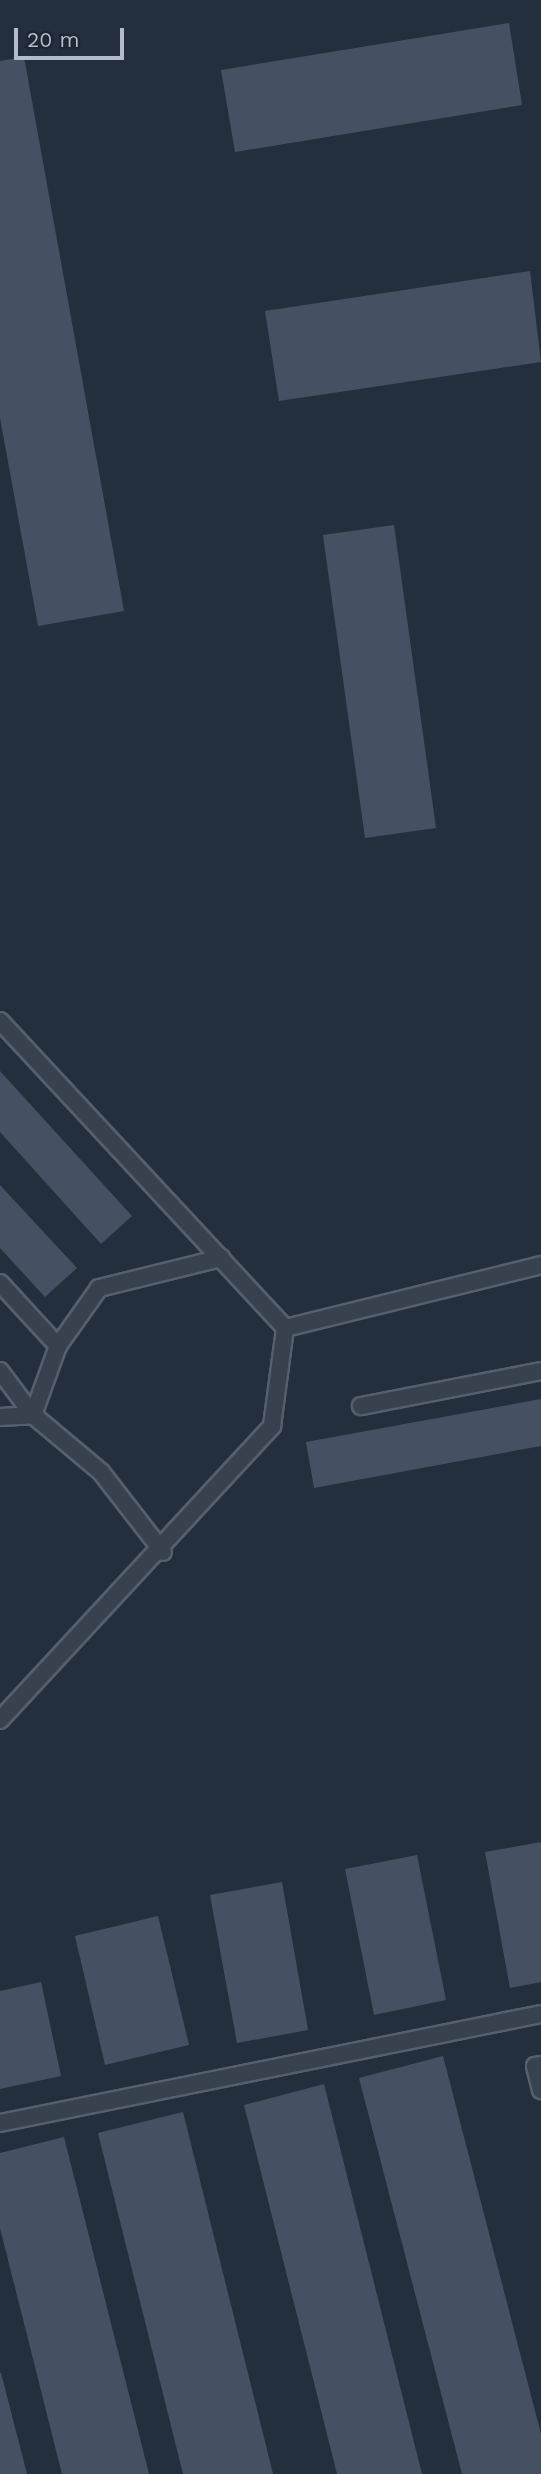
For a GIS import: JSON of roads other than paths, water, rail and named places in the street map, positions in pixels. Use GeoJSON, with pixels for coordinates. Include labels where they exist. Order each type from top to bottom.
{"type":"FeatureCollection","features":[{"type":"Feature","properties":{"kind":"lane"},"geometry":{"type":"LineString","coordinates":[[0,1021],[285,1328]]}},
{"type":"Feature","properties":{"kind":"lane"},"geometry":{"type":"LineString","coordinates":[[33,1415],[58,1346],[99,1288],[220,1258]]}},
{"type":"Feature","properties":{"kind":"lane"},"geometry":{"type":"LineString","coordinates":[[285,1328],[541,1265]]}},
{"type":"Feature","properties":{"kind":"lane"},"geometry":{"type":"LineString","coordinates":[[0,1283],[58,1346]]}},
{"type":"Feature","properties":{"kind":"lane"},"geometry":{"type":"LineString","coordinates":[[0,1720],[163,1552],[272,1426],[285,1328]]}},
{"type":"Feature","properties":{"kind":"lane"},"geometry":{"type":"LineString","coordinates":[[0,1371],[33,1415],[101,1472],[163,1552]]}},
{"type":"Feature","properties":{"kind":"lane"},"geometry":{"type":"LineString","coordinates":[[361,1406],[541,1371]]}},
{"type":"Feature","properties":{"kind":"lane"},"geometry":{"type":"LineString","coordinates":[[0,1417],[33,1415]]}},
{"type":"Feature","properties":{"kind":"lane"},"geometry":{"type":"LineString","coordinates":[[0,2123],[541,2014]]}},
{"type":"Feature","properties":{"kind":"lane"},"geometry":{"type":"LineString","coordinates":[[541,2065],[535,2066],[541,2090]]}}]}
